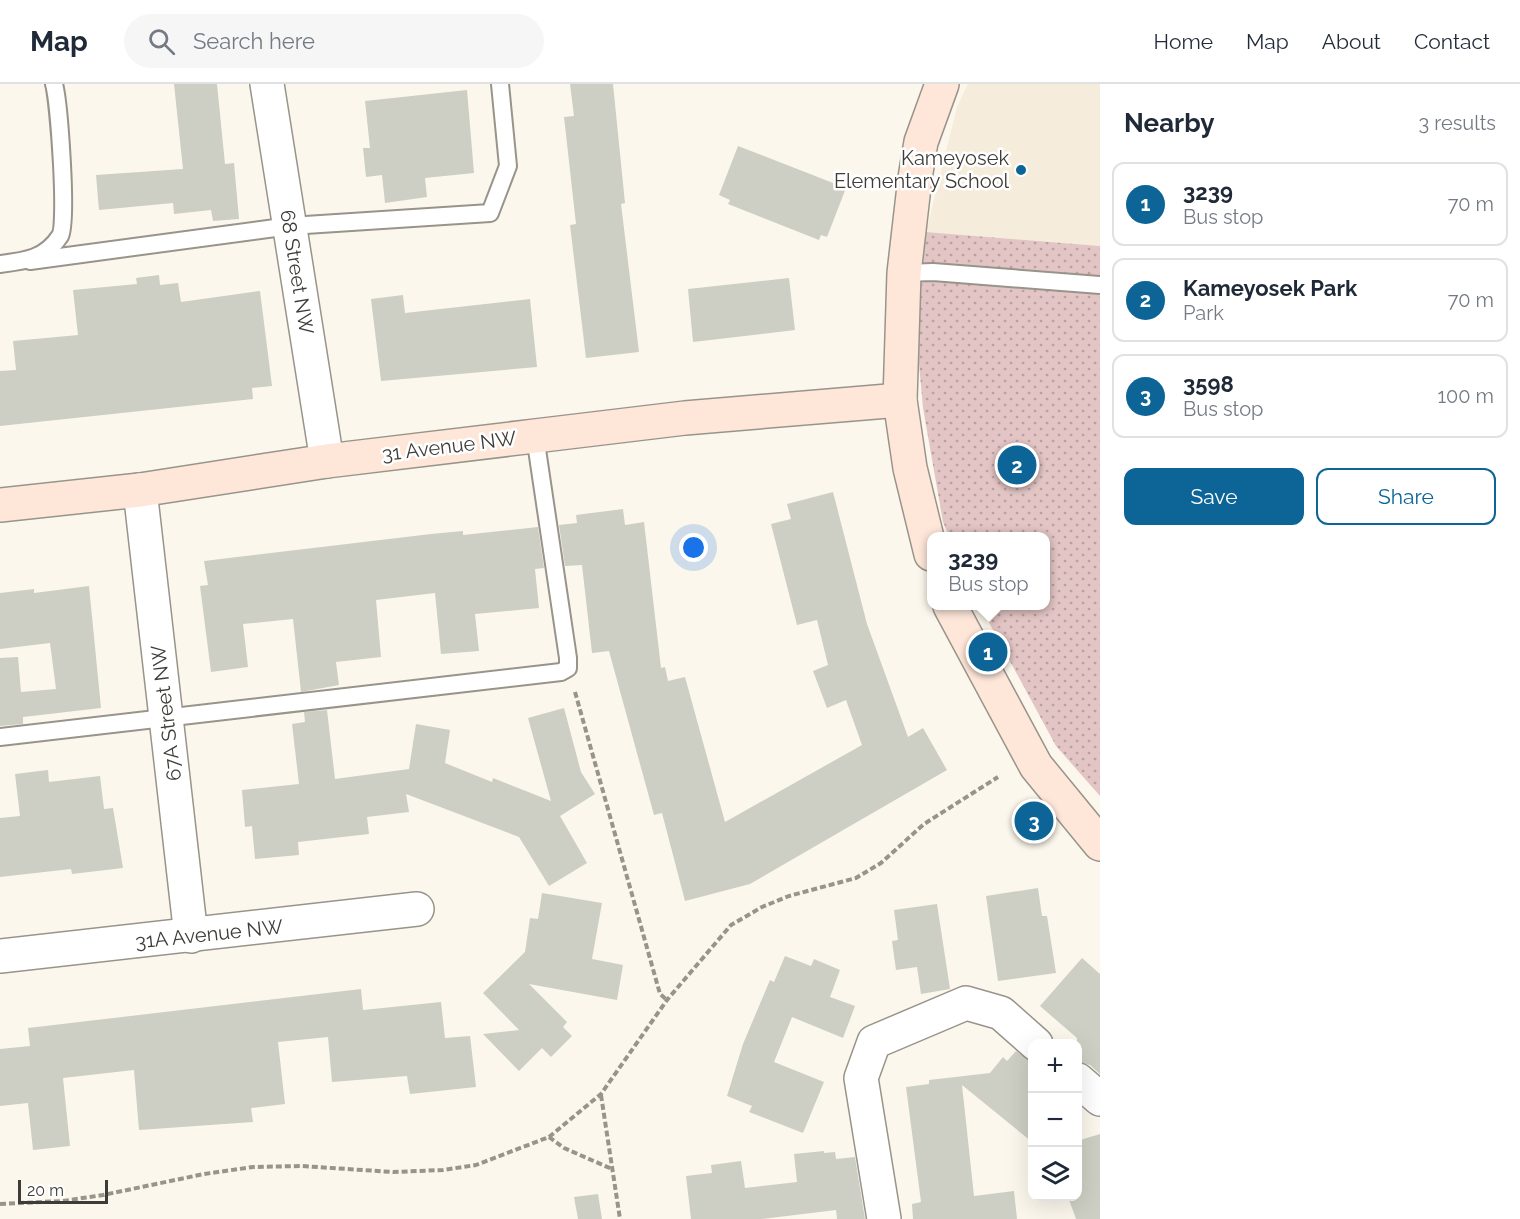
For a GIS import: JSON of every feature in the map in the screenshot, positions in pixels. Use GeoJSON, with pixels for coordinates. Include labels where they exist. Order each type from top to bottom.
{"type":"FeatureCollection","features":[{"type":"Feature","properties":{"kind":"street","name":"68 Street NW"},"geometry":{"type":"LineString","coordinates":[[267,84],[327,461]]}},
{"type":"Feature","properties":{"kind":"street"},"geometry":{"type":"LineString","coordinates":[[927,538],[910,468],[900,400],[904,273],[921,142],[942,84]]}},
{"type":"Feature","properties":{"kind":"street","name":"31 Avenue NW"},"geometry":{"type":"LineString","coordinates":[[0,505],[140,490],[327,461],[685,418],[900,400]]}},
{"type":"Feature","properties":{"kind":"street","name":"67A Street NW"},"geometry":{"type":"LineString","coordinates":[[140,490],[191,936]]}},
{"type":"Feature","properties":{"kind":"street"},"geometry":{"type":"LineString","coordinates":[[952,610],[1036,766],[1100,844]]}},
{"type":"Feature","properties":{"kind":"street","name":"31A Avenue NW"},"geometry":{"type":"LineString","coordinates":[[0,956],[417,909]]}},
{"type":"Feature","properties":{"kind":"street"},"geometry":{"type":"LineString","coordinates":[[884,1219],[861,1078],[874,1042],[966,1003],[1001,1013],[1030,1039]]}},
{"type":"Feature","properties":{"kind":"street"},"geometry":{"type":"LineString","coordinates":[[1082,1084],[1100,1099]]}},
{"type":"Feature","properties":{"kind":"lane"},"geometry":{"type":"LineString","coordinates":[[30,261],[43,255],[61,234],[64,213],[54,84]]}},
{"type":"Feature","properties":{"kind":"lane"},"geometry":{"type":"LineString","coordinates":[[0,264],[290,226],[490,213],[508,166],[500,84]]}},
{"type":"Feature","properties":{"kind":"lane"},"geometry":{"type":"LineString","coordinates":[[904,273],[933,272],[1100,285]]}},
{"type":"Feature","properties":{"kind":"lane"},"geometry":{"type":"LineString","coordinates":[[0,737],[561,672],[568,668],[535,436]]}},
{"type":"Feature","properties":{"kind":"path"},"geometry":{"type":"LineString","coordinates":[[568,668],[660,994],[667,1000]]}},
{"type":"Feature","properties":{"kind":"path"},"geometry":{"type":"LineString","coordinates":[[0,1204],[83,1198],[204,1174],[253,1167],[301,1166],[393,1172],[443,1170],[476,1165],[549,1137],[601,1094],[667,1000],[723,934],[743,917],[789,896],[855,878],[881,862],[924,824],[998,777]]}},
{"type":"Feature","properties":{"kind":"path"},"geometry":{"type":"LineString","coordinates":[[601,1094],[620,1219]]}},
{"type":"Feature","properties":{"kind":"path"},"geometry":{"type":"LineString","coordinates":[[549,1137],[564,1148],[612,1169]]}},
{"type":"Feature","properties":{"kind":"shaded area","name":"Kameyosek Elementary School"},"geometry":{"type":"Polygon","coordinates":[[[968,84],[1100,84],[1100,246],[926,232],[957,107],[968,84]]]}},
{"type":"Feature","properties":{"kind":"shaded area"},"geometry":{"type":"Polygon","coordinates":[[[926,232],[1100,246],[1100,796],[1056,746],[982,610],[1050,610],[1050,532],[947,532],[943,522],[923,408],[913,298],[926,232]]]}},
{"type":"Feature","properties":{"kind":"building"},"geometry":{"type":"Polygon","coordinates":[[[174,84],[217,84],[225,164],[234,163],[239,219],[213,221],[211,210],[174,214],[173,203],[99,210],[96,175],[183,169],[174,84]]]}},
{"type":"Feature","properties":{"kind":"building"},"geometry":{"type":"Polygon","coordinates":[[[570,84],[613,84],[625,203],[621,204],[639,352],[586,358],[570,225],[576,224],[564,117],[574,116],[570,84]]]}},
{"type":"Feature","properties":{"kind":"building"},"geometry":{"type":"Polygon","coordinates":[[[467,90],[474,173],[425,178],[427,197],[385,203],[382,175],[366,177],[363,148],[370,148],[365,101],[467,90]]]}},
{"type":"Feature","properties":{"kind":"building"},"geometry":{"type":"Polygon","coordinates":[[[738,146],[846,188],[827,237],[821,235],[819,240],[728,204],[730,200],[719,195],[738,146]]]}},
{"type":"Feature","properties":{"kind":"building"},"geometry":{"type":"Polygon","coordinates":[[[159,275],[160,285],[178,283],[181,302],[260,291],[272,386],[252,388],[253,399],[0,426],[0,371],[16,370],[13,341],[78,335],[73,290],[137,284],[136,278],[159,275]]]}},
{"type":"Feature","properties":{"kind":"building"},"geometry":{"type":"Polygon","coordinates":[[[789,278],[795,330],[693,342],[688,289],[789,278]]]}},
{"type":"Feature","properties":{"kind":"building"},"geometry":{"type":"Polygon","coordinates":[[[403,295],[405,313],[530,299],[537,367],[381,381],[371,299],[403,295]]]}},
{"type":"Feature","properties":{"kind":"building"},"geometry":{"type":"Polygon","coordinates":[[[833,492],[867,624],[908,737],[923,728],[947,770],[750,884],[685,901],[662,813],[654,815],[609,651],[592,653],[582,565],[565,566],[559,525],[577,523],[576,515],[623,509],[625,525],[644,522],[661,668],[665,667],[668,681],[685,677],[725,822],[862,745],[846,700],[827,708],[813,671],[828,665],[817,620],[797,625],[771,524],[791,519],[787,504],[833,492]]]}},
{"type":"Feature","properties":{"kind":"building"},"geometry":{"type":"Polygon","coordinates":[[[538,527],[544,568],[535,569],[539,608],[475,614],[479,651],[441,654],[435,593],[376,600],[381,657],[336,662],[339,685],[301,692],[293,619],[243,624],[248,667],[211,672],[200,586],[208,585],[204,561],[431,534],[463,531],[463,535],[538,527]]]}},
{"type":"Feature","properties":{"kind":"building"},"geometry":{"type":"Polygon","coordinates":[[[89,586],[101,708],[23,717],[23,724],[0,726],[0,658],[18,657],[21,692],[56,689],[50,643],[0,649],[0,593],[34,589],[34,593],[89,586]]]}},
{"type":"Feature","properties":{"kind":"building"},"geometry":{"type":"Polygon","coordinates":[[[564,708],[581,772],[595,794],[560,816],[587,863],[549,886],[519,837],[406,794],[409,812],[367,817],[369,834],[298,842],[299,855],[255,859],[252,826],[245,827],[242,790],[299,784],[292,724],[305,722],[304,712],[327,710],[335,779],[409,769],[416,724],[450,730],[445,763],[492,782],[493,778],[551,801],[528,718],[564,708]]]}},
{"type":"Feature","properties":{"kind":"building"},"geometry":{"type":"Polygon","coordinates":[[[48,770],[49,782],[100,776],[104,809],[113,808],[123,868],[72,874],[71,869],[0,877],[0,818],[20,816],[15,774],[48,770]]]}},
{"type":"Feature","properties":{"kind":"building"},"geometry":{"type":"Polygon","coordinates":[[[1038,888],[1042,916],[1047,916],[1056,973],[998,981],[986,896],[1038,888]]]}},
{"type":"Feature","properties":{"kind":"building"},"geometry":{"type":"Polygon","coordinates":[[[542,893],[602,903],[592,959],[623,965],[617,1000],[529,984],[567,1022],[563,1027],[572,1036],[551,1057],[542,1048],[519,1071],[483,1034],[519,1030],[483,993],[525,952],[530,918],[538,919],[542,893]]]}},
{"type":"Feature","properties":{"kind":"building"},"geometry":{"type":"Polygon","coordinates":[[[937,904],[950,989],[921,994],[917,967],[896,970],[892,941],[898,940],[894,910],[937,904]]]}},
{"type":"Feature","properties":{"kind":"building"},"geometry":{"type":"Polygon","coordinates":[[[785,956],[811,966],[814,959],[840,970],[830,997],[855,1006],[843,1038],[792,1017],[774,1062],[824,1082],[803,1133],[749,1112],[752,1106],[727,1096],[743,1044],[770,980],[774,982],[785,956]]]}},
{"type":"Feature","properties":{"kind":"building"},"geometry":{"type":"Polygon","coordinates":[[[1082,958],[1100,974],[1100,1074],[1090,1065],[1082,1063],[1082,1039],[1077,1039],[1040,1006],[1082,958]]]}},
{"type":"Feature","properties":{"kind":"building"},"geometry":{"type":"Polygon","coordinates":[[[361,989],[363,1010],[441,1002],[445,1038],[470,1036],[476,1087],[410,1094],[407,1076],[332,1082],[328,1037],[278,1042],[285,1104],[251,1108],[253,1122],[139,1130],[134,1070],[63,1078],[70,1146],[33,1150],[28,1103],[0,1106],[0,1049],[30,1046],[28,1028],[361,989]]]}},
{"type":"Feature","properties":{"kind":"building"},"geometry":{"type":"Polygon","coordinates":[[[1016,1051],[1028,1059],[1028,1139],[962,1085],[974,1196],[1014,1191],[1017,1219],[913,1219],[912,1204],[921,1202],[906,1087],[929,1084],[929,1080],[990,1073],[1003,1057],[1007,1061],[1016,1051]]]}},
{"type":"Feature","properties":{"kind":"building"},"geometry":{"type":"Polygon","coordinates":[[[1100,1134],[1100,1219],[1076,1219],[1069,1201],[1082,1201],[1082,1139],[1100,1134]]]}},
{"type":"Feature","properties":{"kind":"building"},"geometry":{"type":"Polygon","coordinates":[[[824,1151],[824,1153],[835,1152],[836,1159],[855,1157],[865,1219],[837,1219],[836,1210],[761,1219],[691,1219],[686,1176],[712,1173],[711,1165],[741,1161],[745,1188],[797,1182],[794,1154],[824,1151]]]}},
{"type":"Feature","properties":{"kind":"building"},"geometry":{"type":"Polygon","coordinates":[[[598,1194],[602,1219],[578,1219],[574,1197],[598,1194]]]}},
{"type":"Feature","properties":{"kind":"place","name":"Kameyosek Elementary School"},"geometry":{"type":"Point","coordinates":[1021,170]}},
{"type":"Feature","properties":{"kind":"place","name":"Kameyosek Park"},"geometry":{"type":"Point","coordinates":[1017,465]}},
{"type":"Feature","properties":{"kind":"place","name":"3239"},"geometry":{"type":"Point","coordinates":[988,652]}},
{"type":"Feature","properties":{"kind":"place","name":"3598"},"geometry":{"type":"Point","coordinates":[1034,821]}}]}
